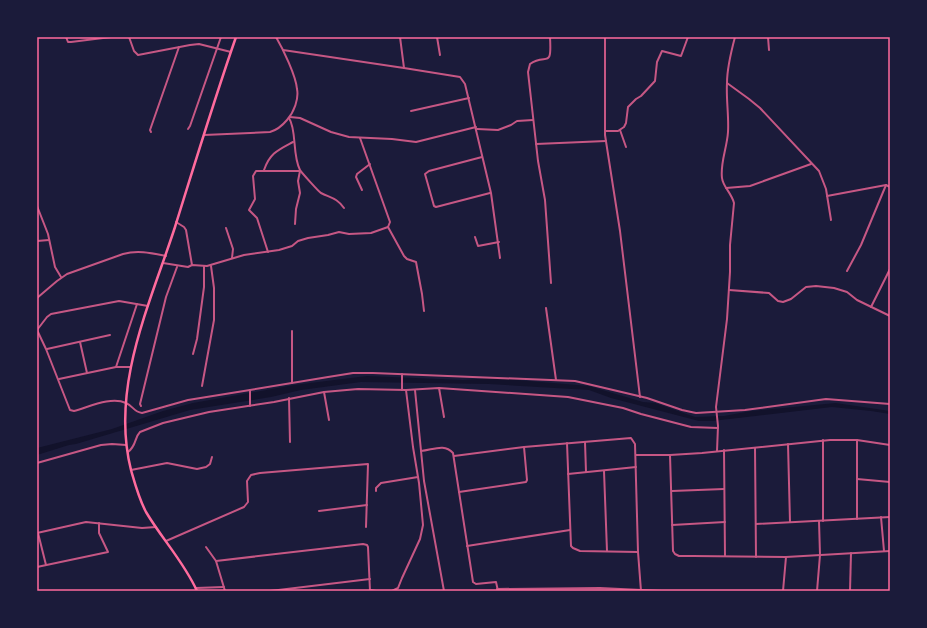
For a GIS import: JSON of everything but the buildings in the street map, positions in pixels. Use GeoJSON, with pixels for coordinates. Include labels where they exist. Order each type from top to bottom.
{"type":"FeatureCollection","features":[{"type":"Feature","properties":{"kind":"main road"},"geometry":{"type":"LineString","coordinates":[[196,590],[186,570],[156,527],[141,500],[127,453],[125,438],[126,403],[131,367],[148,306],[164,263],[236,37]]}},
{"type":"Feature","properties":{"kind":"street"},"geometry":{"type":"LineString","coordinates":[[66,37],[68,42],[111,37]]}},
{"type":"Feature","properties":{"kind":"street"},"geometry":{"type":"LineString","coordinates":[[129,37],[134,51],[138,55],[199,44],[231,52]]}},
{"type":"Feature","properties":{"kind":"street"},"geometry":{"type":"LineString","coordinates":[[188,129],[221,37]]}},
{"type":"Feature","properties":{"kind":"street"},"geometry":{"type":"LineString","coordinates":[[204,135],[270,132],[279,128],[289,118],[296,102],[297,88],[283,50],[276,37]]}},
{"type":"Feature","properties":{"kind":"street"},"geometry":{"type":"LineString","coordinates":[[400,37],[404,68]]}},
{"type":"Feature","properties":{"kind":"street"},"geometry":{"type":"LineString","coordinates":[[437,37],[440,55]]}},
{"type":"Feature","properties":{"kind":"street"},"geometry":{"type":"LineString","coordinates":[[550,37],[550,57],[547,59],[533,61],[530,64],[528,72],[536,144],[545,200],[551,283]]}},
{"type":"Feature","properties":{"kind":"street"},"geometry":{"type":"LineString","coordinates":[[605,37],[605,131],[611,180],[620,230],[640,397]]}},
{"type":"Feature","properties":{"kind":"street"},"geometry":{"type":"LineString","coordinates":[[605,131],[620,130],[626,123],[628,108],[655,81],[657,62],[662,51],[681,56],[688,37]]}},
{"type":"Feature","properties":{"kind":"street"},"geometry":{"type":"LineString","coordinates":[[717,451],[717,411],[729,290],[730,245],[734,203],[732,196],[724,184],[722,164],[725,154],[728,130],[727,71],[735,37]]}},
{"type":"Feature","properties":{"kind":"street"},"geometry":{"type":"LineString","coordinates":[[768,37],[769,50]]}},
{"type":"Feature","properties":{"kind":"street"},"geometry":{"type":"LineString","coordinates":[[151,132],[150,130],[179,47]]}},
{"type":"Feature","properties":{"kind":"street"},"geometry":{"type":"LineString","coordinates":[[283,50],[462,78],[469,98],[491,193],[499,242],[500,258]]}},
{"type":"Feature","properties":{"kind":"street"},"geometry":{"type":"LineString","coordinates":[[727,83],[760,108],[819,171],[827,196],[832,220]]}},
{"type":"Feature","properties":{"kind":"street"},"geometry":{"type":"LineString","coordinates":[[411,111],[469,98]]}},
{"type":"Feature","properties":{"kind":"street"},"geometry":{"type":"LineString","coordinates":[[289,118],[300,118],[331,132],[349,137],[392,139],[416,142],[476,128],[498,130],[517,121],[533,120]]}},
{"type":"Feature","properties":{"kind":"street"},"geometry":{"type":"LineString","coordinates":[[289,118],[292,126],[296,162],[300,171],[320,192],[339,201],[344,208]]}},
{"type":"Feature","properties":{"kind":"street"},"geometry":{"type":"LineString","coordinates":[[620,130],[626,147]]}},
{"type":"Feature","properties":{"kind":"street"},"geometry":{"type":"LineString","coordinates":[[360,138],[390,222],[388,227],[400,252],[407,259],[416,262],[424,311]]}},
{"type":"Feature","properties":{"kind":"street"},"geometry":{"type":"LineString","coordinates":[[536,144],[606,141]]}},
{"type":"Feature","properties":{"kind":"street"},"geometry":{"type":"LineString","coordinates":[[264,170],[268,158],[272,154],[293,142]]}},
{"type":"Feature","properties":{"kind":"street"},"geometry":{"type":"LineString","coordinates":[[482,157],[429,171],[425,174],[434,206],[438,207],[491,193]]}},
{"type":"Feature","properties":{"kind":"street"},"geometry":{"type":"LineString","coordinates":[[726,188],[750,186],[812,163]]}},
{"type":"Feature","properties":{"kind":"street"},"geometry":{"type":"LineString","coordinates":[[362,190],[356,178],[357,174],[370,164]]}},
{"type":"Feature","properties":{"kind":"street"},"geometry":{"type":"LineString","coordinates":[[268,252],[257,218],[249,210],[254,199],[253,176],[256,171],[264,170],[300,171]]}},
{"type":"Feature","properties":{"kind":"street"},"geometry":{"type":"LineString","coordinates":[[296,224],[297,203],[300,193],[298,181],[300,171]]}},
{"type":"Feature","properties":{"kind":"street"},"geometry":{"type":"LineString","coordinates":[[827,196],[886,185],[890,187]]}},
{"type":"Feature","properties":{"kind":"street"},"geometry":{"type":"LineString","coordinates":[[847,271],[862,245],[886,185]]}},
{"type":"Feature","properties":{"kind":"street"},"geometry":{"type":"LineString","coordinates":[[37,207],[49,240],[55,267],[61,277]]}},
{"type":"Feature","properties":{"kind":"street"},"geometry":{"type":"LineString","coordinates":[[176,222],[186,230],[192,265]]}},
{"type":"Feature","properties":{"kind":"street"},"geometry":{"type":"LineString","coordinates":[[164,263],[177,267],[188,268],[192,265],[210,266],[244,255],[268,252],[292,246],[298,241],[308,238],[339,232],[349,234],[371,232],[388,227]]}},
{"type":"Feature","properties":{"kind":"street"},"geometry":{"type":"LineString","coordinates":[[226,228],[233,249],[232,258]]}},
{"type":"Feature","properties":{"kind":"street"},"geometry":{"type":"LineString","coordinates":[[475,237],[478,246],[499,242]]}},
{"type":"Feature","properties":{"kind":"street"},"geometry":{"type":"LineString","coordinates":[[37,241],[49,240]]}},
{"type":"Feature","properties":{"kind":"street"},"geometry":{"type":"LineString","coordinates":[[37,298],[61,277],[131,252],[145,251],[166,256]]}},
{"type":"Feature","properties":{"kind":"street"},"geometry":{"type":"LineString","coordinates":[[193,354],[197,339],[204,287],[204,266]]}},
{"type":"Feature","properties":{"kind":"street"},"geometry":{"type":"LineString","coordinates":[[202,386],[214,320],[214,288],[210,266]]}},
{"type":"Feature","properties":{"kind":"street"},"geometry":{"type":"LineString","coordinates":[[142,406],[140,404],[166,297],[177,267]]}},
{"type":"Feature","properties":{"kind":"street"},"geometry":{"type":"LineString","coordinates":[[871,307],[890,269]]}},
{"type":"Feature","properties":{"kind":"street"},"geometry":{"type":"LineString","coordinates":[[729,290],[769,293],[775,299],[783,302],[791,300],[803,289],[810,286],[834,288],[847,292],[857,300],[890,316]]}},
{"type":"Feature","properties":{"kind":"street"},"geometry":{"type":"LineString","coordinates":[[148,306],[119,301],[51,314],[37,330],[59,379],[70,410],[74,411],[116,400],[126,403],[136,412],[142,413],[188,400],[353,374],[587,382],[663,403],[689,412],[701,413],[745,410],[826,399],[890,404]]}},
{"type":"Feature","properties":{"kind":"street"},"geometry":{"type":"LineString","coordinates":[[116,367],[137,304]]}},
{"type":"Feature","properties":{"kind":"street"},"geometry":{"type":"LineString","coordinates":[[546,308],[556,380]]}},
{"type":"Feature","properties":{"kind":"street"},"geometry":{"type":"LineString","coordinates":[[292,331],[292,383]]}},
{"type":"Feature","properties":{"kind":"street"},"geometry":{"type":"LineString","coordinates":[[46,349],[110,335]]}},
{"type":"Feature","properties":{"kind":"street"},"geometry":{"type":"LineString","coordinates":[[80,342],[87,373]]}},
{"type":"Feature","properties":{"kind":"street"},"geometry":{"type":"LineString","coordinates":[[59,379],[116,367],[131,367]]}},
{"type":"Feature","properties":{"kind":"street"},"geometry":{"type":"LineString","coordinates":[[402,375],[402,389]]}},
{"type":"Feature","properties":{"kind":"street"},"geometry":{"type":"LineString","coordinates":[[127,453],[133,448],[140,432],[163,423],[209,412],[289,398],[324,392],[358,389],[415,390],[439,388],[568,397],[623,408],[691,428],[718,427]]}},
{"type":"Feature","properties":{"kind":"street"},"geometry":{"type":"LineString","coordinates":[[439,388],[444,417]]}},
{"type":"Feature","properties":{"kind":"street"},"geometry":{"type":"LineString","coordinates":[[392,591],[398,588],[423,530],[421,495],[406,390]]}},
{"type":"Feature","properties":{"kind":"street"},"geometry":{"type":"LineString","coordinates":[[415,390],[420,451],[444,591]]}},
{"type":"Feature","properties":{"kind":"street"},"geometry":{"type":"LineString","coordinates":[[250,391],[250,405]]}},
{"type":"Feature","properties":{"kind":"street"},"geometry":{"type":"LineString","coordinates":[[324,392],[329,420]]}},
{"type":"Feature","properties":{"kind":"street"},"geometry":{"type":"LineString","coordinates":[[289,398],[290,442]]}},
{"type":"Feature","properties":{"kind":"street"},"geometry":{"type":"LineString","coordinates":[[454,456],[524,446],[631,438],[635,444],[636,456],[638,552],[641,590]]}},
{"type":"Feature","properties":{"kind":"street"},"geometry":{"type":"LineString","coordinates":[[636,456],[670,455],[755,448],[823,440],[857,440],[890,446]]}},
{"type":"Feature","properties":{"kind":"street"},"geometry":{"type":"LineString","coordinates":[[823,440],[823,521]]}},
{"type":"Feature","properties":{"kind":"street"},"geometry":{"type":"LineString","coordinates":[[857,440],[858,519]]}},
{"type":"Feature","properties":{"kind":"street"},"geometry":{"type":"LineString","coordinates":[[585,442],[586,473]]}},
{"type":"Feature","properties":{"kind":"street"},"geometry":{"type":"LineString","coordinates":[[567,443],[570,543],[573,548],[580,551],[638,552]]}},
{"type":"Feature","properties":{"kind":"street"},"geometry":{"type":"LineString","coordinates":[[37,463],[101,446],[112,444],[126,445]]}},
{"type":"Feature","properties":{"kind":"street"},"geometry":{"type":"LineString","coordinates":[[788,444],[790,522]]}},
{"type":"Feature","properties":{"kind":"street"},"geometry":{"type":"LineString","coordinates":[[459,492],[526,482],[524,446]]}},
{"type":"Feature","properties":{"kind":"street"},"geometry":{"type":"LineString","coordinates":[[420,451],[443,447],[449,448],[453,453],[473,582],[476,584],[496,582],[498,590],[600,588],[732,591]]}},
{"type":"Feature","properties":{"kind":"street"},"geometry":{"type":"LineString","coordinates":[[755,448],[756,557]]}},
{"type":"Feature","properties":{"kind":"street"},"geometry":{"type":"LineString","coordinates":[[724,450],[725,556]]}},
{"type":"Feature","properties":{"kind":"street"},"geometry":{"type":"LineString","coordinates":[[670,455],[673,550],[675,554],[679,556],[786,557],[890,551]]}},
{"type":"Feature","properties":{"kind":"street"},"geometry":{"type":"LineString","coordinates":[[131,470],[167,463],[197,469],[206,467],[210,464],[212,457]]}},
{"type":"Feature","properties":{"kind":"street"},"geometry":{"type":"LineString","coordinates":[[166,541],[247,504],[246,481],[250,475],[368,464],[366,527]]}},
{"type":"Feature","properties":{"kind":"street"},"geometry":{"type":"LineString","coordinates":[[568,474],[636,467]]}},
{"type":"Feature","properties":{"kind":"street"},"geometry":{"type":"LineString","coordinates":[[604,471],[607,552]]}},
{"type":"Feature","properties":{"kind":"street"},"geometry":{"type":"LineString","coordinates":[[376,491],[376,488],[381,484],[418,477]]}},
{"type":"Feature","properties":{"kind":"street"},"geometry":{"type":"LineString","coordinates":[[857,479],[890,482]]}},
{"type":"Feature","properties":{"kind":"street"},"geometry":{"type":"LineString","coordinates":[[672,491],[724,489]]}},
{"type":"Feature","properties":{"kind":"street"},"geometry":{"type":"LineString","coordinates":[[421,495],[427,493]]}},
{"type":"Feature","properties":{"kind":"street"},"geometry":{"type":"LineString","coordinates":[[319,511],[367,505]]}},
{"type":"Feature","properties":{"kind":"street"},"geometry":{"type":"LineString","coordinates":[[756,524],[890,517]]}},
{"type":"Feature","properties":{"kind":"street"},"geometry":{"type":"LineString","coordinates":[[882,518],[884,552]]}},
{"type":"Feature","properties":{"kind":"street"},"geometry":{"type":"LineString","coordinates":[[817,591],[820,555],[819,521]]}},
{"type":"Feature","properties":{"kind":"street"},"geometry":{"type":"LineString","coordinates":[[46,565],[38,533],[86,522],[142,528],[156,527]]}},
{"type":"Feature","properties":{"kind":"street"},"geometry":{"type":"LineString","coordinates":[[672,524],[725,522]]}},
{"type":"Feature","properties":{"kind":"street"},"geometry":{"type":"LineString","coordinates":[[37,567],[108,552],[99,533],[99,523]]}},
{"type":"Feature","properties":{"kind":"street"},"geometry":{"type":"LineString","coordinates":[[468,546],[570,530]]}},
{"type":"Feature","properties":{"kind":"street"},"geometry":{"type":"LineString","coordinates":[[216,561],[363,544],[368,547],[370,590],[376,591]]}},
{"type":"Feature","properties":{"kind":"street"},"geometry":{"type":"LineString","coordinates":[[206,547],[216,561],[225,591]]}},
{"type":"Feature","properties":{"kind":"street"},"geometry":{"type":"LineString","coordinates":[[850,591],[851,553]]}},
{"type":"Feature","properties":{"kind":"street"},"geometry":{"type":"LineString","coordinates":[[784,591],[786,557]]}},
{"type":"Feature","properties":{"kind":"street"},"geometry":{"type":"LineString","coordinates":[[270,591],[370,579]]}},
{"type":"Feature","properties":{"kind":"street"},"geometry":{"type":"LineString","coordinates":[[196,590],[224,587]]}},
{"type":"Feature","properties":{"kind":"shaded area"},"geometry":{"type":"Polygon","coordinates":[[[367,376],[463,380],[493,378],[589,386],[643,402],[655,403],[695,417],[724,416],[751,411],[836,403],[890,411],[890,414],[832,407],[712,421],[699,421],[611,398],[589,390],[489,384],[361,382],[301,390],[271,397],[190,410],[37,455],[37,448],[112,429],[163,411],[193,403],[294,385],[367,376]]]}}]}
